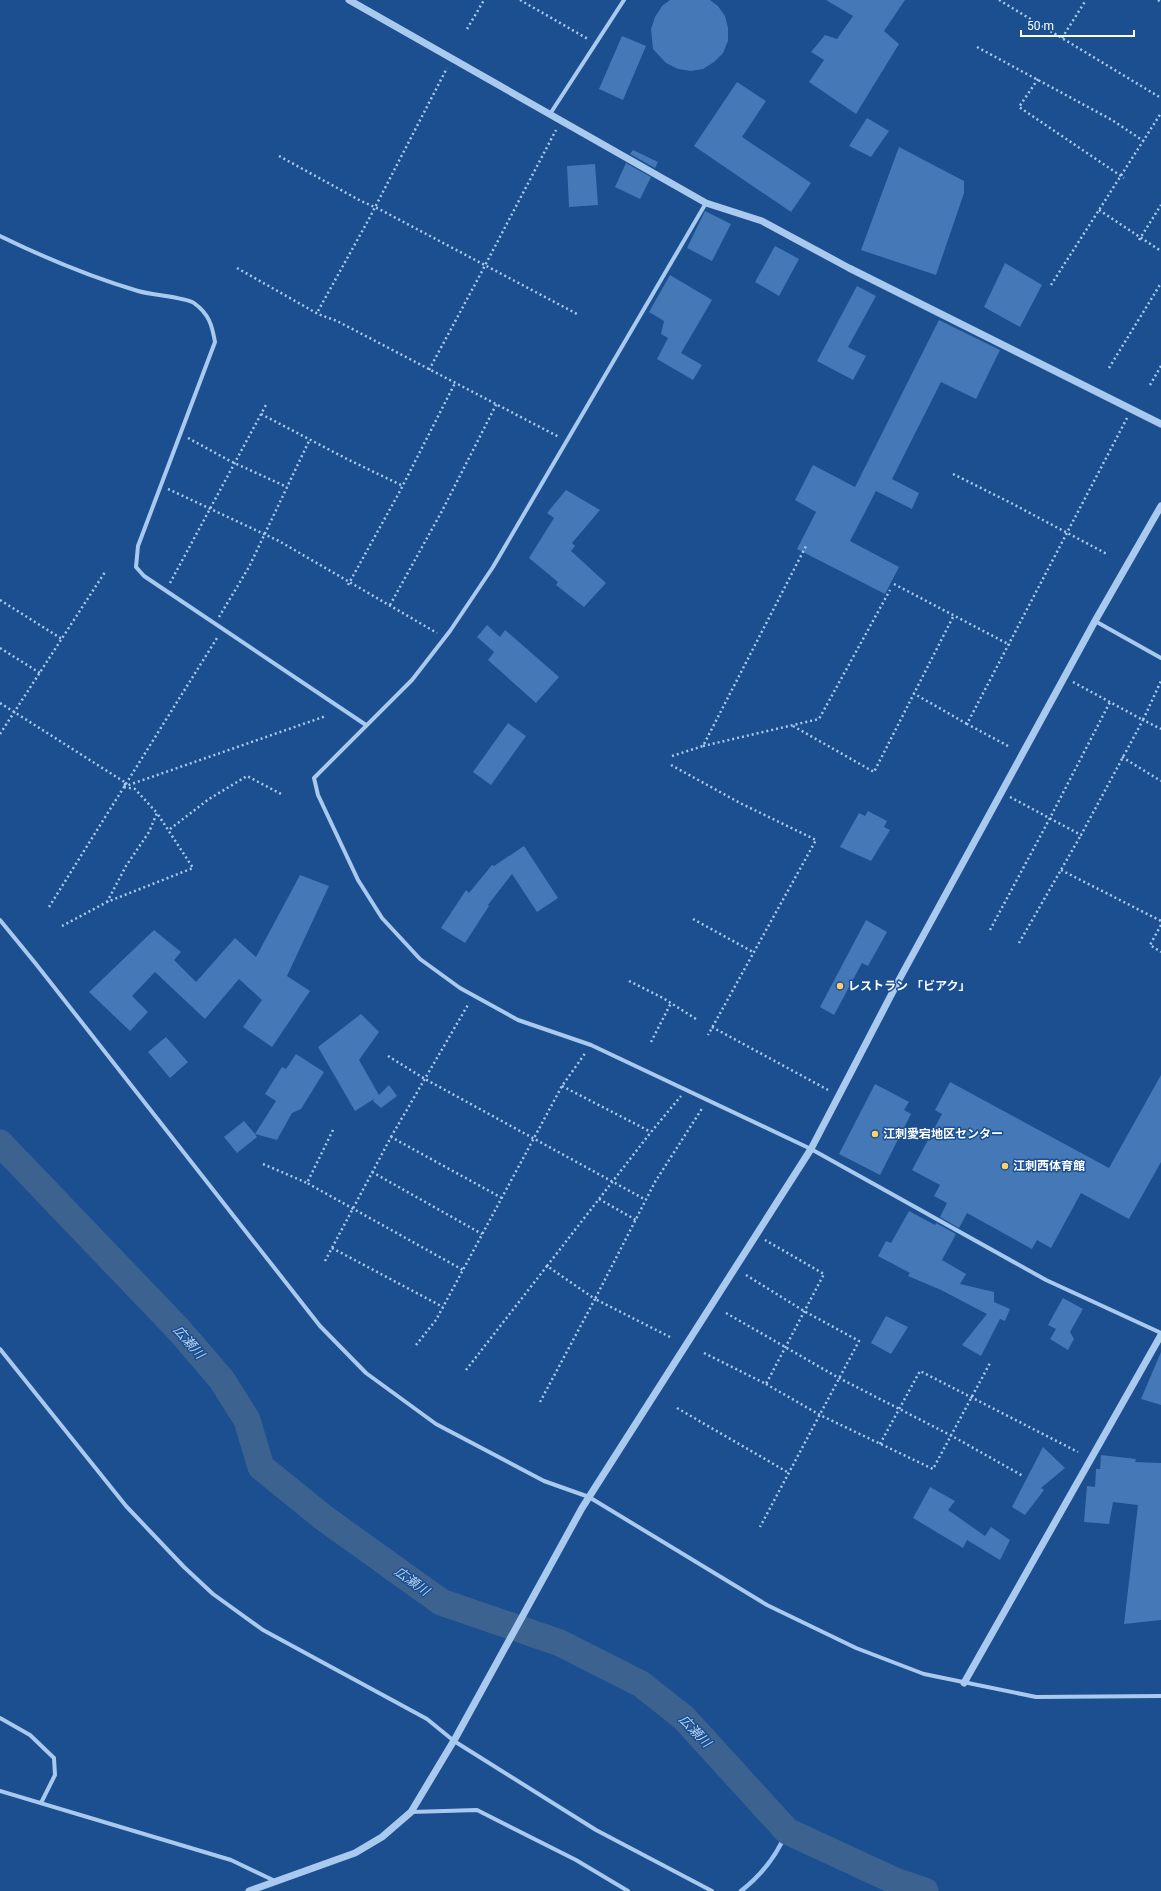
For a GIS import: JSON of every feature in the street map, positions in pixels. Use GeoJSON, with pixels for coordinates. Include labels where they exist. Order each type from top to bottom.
{"type":"FeatureCollection","features":[{"type":"Feature","properties":{"kind":"street"},"geometry":{"type":"LineString","coordinates":[[349,0],[706,204],[762,220],[849,268],[1161,424]]}},
{"type":"Feature","properties":{"kind":"street"},"geometry":{"type":"LineString","coordinates":[[550,114],[624,0]]}},
{"type":"Feature","properties":{"kind":"street"},"geometry":{"type":"LineString","coordinates":[[706,204],[493,567],[450,631],[412,680],[366,724],[314,778],[318,795],[362,889],[382,918],[420,960],[473,995],[518,1020],[591,1045],[811,1149],[1046,1280],[1161,1334],[964,1683]]}},
{"type":"Feature","properties":{"kind":"street"},"geometry":{"type":"LineString","coordinates":[[0,236],[92,277],[153,295],[178,298],[194,303],[212,322],[216,342],[138,546],[136,567],[144,576],[366,724]]}},
{"type":"Feature","properties":{"kind":"street"},"geometry":{"type":"LineString","coordinates":[[249,1891],[355,1853],[382,1837],[411,1812],[455,1739],[588,1497],[811,1149],[900,978],[1094,621],[1161,506]]}},
{"type":"Feature","properties":{"kind":"street"},"geometry":{"type":"LineString","coordinates":[[1094,621],[1161,658]]}},
{"type":"Feature","properties":{"kind":"street"},"geometry":{"type":"LineString","coordinates":[[0,920],[41,970],[320,1326],[366,1373],[436,1424],[544,1481],[588,1497],[767,1605],[856,1648],[924,1674],[1036,1697],[1161,1696]]}},
{"type":"Feature","properties":{"kind":"street"},"geometry":{"type":"LineString","coordinates":[[0,1349],[126,1506],[184,1567],[214,1594],[263,1630],[427,1719],[455,1739],[596,1830],[712,1891]]}},
{"type":"Feature","properties":{"kind":"street"},"geometry":{"type":"LineString","coordinates":[[0,1718],[30,1735],[54,1758],[55,1775],[41,1803]]}},
{"type":"Feature","properties":{"kind":"street"},"geometry":{"type":"LineString","coordinates":[[0,1791],[231,1860],[276,1881]]}},
{"type":"Feature","properties":{"kind":"street"},"geometry":{"type":"LineString","coordinates":[[411,1812],[477,1810],[576,1860],[628,1891]]}},
{"type":"Feature","properties":{"kind":"path"},"geometry":{"type":"LineString","coordinates":[[467,29],[484,0]]}},
{"type":"Feature","properties":{"kind":"path"},"geometry":{"type":"LineString","coordinates":[[520,0],[590,40]]}},
{"type":"Feature","properties":{"kind":"path"},"geometry":{"type":"LineString","coordinates":[[999,0],[1161,98]]}},
{"type":"Feature","properties":{"kind":"path"},"geometry":{"type":"LineString","coordinates":[[1062,38],[1086,0]]}},
{"type":"Feature","properties":{"kind":"path"},"geometry":{"type":"LineString","coordinates":[[977,47],[1112,120],[1145,142]]}},
{"type":"Feature","properties":{"kind":"path"},"geometry":{"type":"LineString","coordinates":[[318,311],[370,217],[448,67]]}},
{"type":"Feature","properties":{"kind":"path"},"geometry":{"type":"LineString","coordinates":[[1038,80],[1019,107],[1124,178]]}},
{"type":"Feature","properties":{"kind":"path"},"geometry":{"type":"LineString","coordinates":[[1050,285],[1161,113]]}},
{"type":"Feature","properties":{"kind":"path"},"geometry":{"type":"LineString","coordinates":[[429,370],[558,126]]}},
{"type":"Feature","properties":{"kind":"path"},"geometry":{"type":"LineString","coordinates":[[279,156],[360,201],[379,209],[579,315]]}},
{"type":"Feature","properties":{"kind":"path"},"geometry":{"type":"LineString","coordinates":[[1139,240],[1161,206]]}},
{"type":"Feature","properties":{"kind":"path"},"geometry":{"type":"LineString","coordinates":[[1099,210],[1161,251]]}},
{"type":"Feature","properties":{"kind":"path"},"geometry":{"type":"LineString","coordinates":[[237,268],[318,314],[337,322],[560,438]]}},
{"type":"Feature","properties":{"kind":"path"},"geometry":{"type":"LineString","coordinates":[[1109,368],[1161,283]]}},
{"type":"Feature","properties":{"kind":"path"},"geometry":{"type":"LineString","coordinates":[[1150,385],[1161,366]]}},
{"type":"Feature","properties":{"kind":"path"},"geometry":{"type":"LineString","coordinates":[[348,585],[400,491],[454,383]]}},
{"type":"Feature","properties":{"kind":"path"},"geometry":{"type":"LineString","coordinates":[[167,589],[267,403]]}},
{"type":"Feature","properties":{"kind":"path"},"geometry":{"type":"LineString","coordinates":[[390,605],[442,511],[497,403]]}},
{"type":"Feature","properties":{"kind":"path"},"geometry":{"type":"LineString","coordinates":[[261,414],[347,459],[404,486]]}},
{"type":"Feature","properties":{"kind":"path"},"geometry":{"type":"LineString","coordinates":[[1008,746],[967,724],[1048,572],[1128,416]]}},
{"type":"Feature","properties":{"kind":"path"},"geometry":{"type":"LineString","coordinates":[[182,435],[230,461],[287,487]]}},
{"type":"Feature","properties":{"kind":"path"},"geometry":{"type":"LineString","coordinates":[[219,616],[249,567],[310,441]]}},
{"type":"Feature","properties":{"kind":"path"},"geometry":{"type":"LineString","coordinates":[[953,474],[1107,554]]}},
{"type":"Feature","properties":{"kind":"path"},"geometry":{"type":"LineString","coordinates":[[167,489],[279,541],[437,632]]}},
{"type":"Feature","properties":{"kind":"path"},"geometry":{"type":"LineString","coordinates":[[703,746],[806,546]]}},
{"type":"Feature","properties":{"kind":"path"},"geometry":{"type":"LineString","coordinates":[[0,734],[105,572]]}},
{"type":"Feature","properties":{"kind":"path"},"geometry":{"type":"LineString","coordinates":[[894,584],[1010,645]]}},
{"type":"Feature","properties":{"kind":"path"},"geometry":{"type":"LineString","coordinates":[[672,756],[703,746],[819,719],[890,590]]}},
{"type":"Feature","properties":{"kind":"path"},"geometry":{"type":"LineString","coordinates":[[0,600],[62,639]]}},
{"type":"Feature","properties":{"kind":"path"},"geometry":{"type":"LineString","coordinates":[[793,726],[874,772],[954,615]]}},
{"type":"Feature","properties":{"kind":"path"},"geometry":{"type":"LineString","coordinates":[[49,907],[217,638]]}},
{"type":"Feature","properties":{"kind":"path"},"geometry":{"type":"LineString","coordinates":[[0,648],[40,673]]}},
{"type":"Feature","properties":{"kind":"path"},"geometry":{"type":"LineString","coordinates":[[1071,681],[1161,729]]}},
{"type":"Feature","properties":{"kind":"path"},"geometry":{"type":"LineString","coordinates":[[1019,943],[1081,835],[1161,681]]}},
{"type":"Feature","properties":{"kind":"path"},"geometry":{"type":"LineString","coordinates":[[913,693],[973,727]]}},
{"type":"Feature","properties":{"kind":"path"},"geometry":{"type":"LineString","coordinates":[[990,930],[1110,702]]}},
{"type":"Feature","properties":{"kind":"path"},"geometry":{"type":"LineString","coordinates":[[0,703],[126,783]]}},
{"type":"Feature","properties":{"kind":"path"},"geometry":{"type":"LineString","coordinates":[[123,787],[326,716]]}},
{"type":"Feature","properties":{"kind":"path"},"geometry":{"type":"LineString","coordinates":[[1122,757],[1161,781]]}},
{"type":"Feature","properties":{"kind":"path"},"geometry":{"type":"LineString","coordinates":[[672,765],[740,803],[816,840],[708,1035]]}},
{"type":"Feature","properties":{"kind":"path"},"geometry":{"type":"LineString","coordinates":[[170,829],[209,799],[247,776],[283,795]]}},
{"type":"Feature","properties":{"kind":"path"},"geometry":{"type":"LineString","coordinates":[[62,926],[107,902],[193,868],[157,813],[135,790],[123,787]]}},
{"type":"Feature","properties":{"kind":"path"},"geometry":{"type":"LineString","coordinates":[[1010,797],[1081,835]]}},
{"type":"Feature","properties":{"kind":"path"},"geometry":{"type":"LineString","coordinates":[[107,902],[126,866],[149,832],[157,813]]}},
{"type":"Feature","properties":{"kind":"path"},"geometry":{"type":"LineString","coordinates":[[1061,870],[1161,921]]}},
{"type":"Feature","properties":{"kind":"path"},"geometry":{"type":"LineString","coordinates":[[693,919],[753,952]]}},
{"type":"Feature","properties":{"kind":"path"},"geometry":{"type":"LineString","coordinates":[[1161,925],[1150,945],[1161,952]]}},
{"type":"Feature","properties":{"kind":"path"},"geometry":{"type":"LineString","coordinates":[[629,981],[671,1003],[696,1019]]}},
{"type":"Feature","properties":{"kind":"path"},"geometry":{"type":"LineString","coordinates":[[325,1261],[391,1137],[473,995]]}},
{"type":"Feature","properties":{"kind":"path"},"geometry":{"type":"LineString","coordinates":[[651,1042],[671,1003]]}},
{"type":"Feature","properties":{"kind":"path"},"geometry":{"type":"LineString","coordinates":[[712,1027],[830,1091]]}},
{"type":"Feature","properties":{"kind":"path"},"geometry":{"type":"LineString","coordinates":[[416,1345],[436,1320],[562,1086],[591,1045]]}},
{"type":"Feature","properties":{"kind":"path"},"geometry":{"type":"LineString","coordinates":[[388,1056],[425,1079],[533,1140],[646,1200]]}},
{"type":"Feature","properties":{"kind":"path"},"geometry":{"type":"LineString","coordinates":[[562,1086],[651,1132]]}},
{"type":"Feature","properties":{"kind":"path"},"geometry":{"type":"LineString","coordinates":[[466,1370],[651,1132],[686,1090]]}},
{"type":"Feature","properties":{"kind":"path"},"geometry":{"type":"LineString","coordinates":[[540,1402],[655,1182],[707,1100]]}},
{"type":"Feature","properties":{"kind":"path"},"geometry":{"type":"LineString","coordinates":[[307,1183],[333,1130]]}},
{"type":"Feature","properties":{"kind":"path"},"geometry":{"type":"LineString","coordinates":[[391,1137],[502,1198]]}},
{"type":"Feature","properties":{"kind":"path"},"geometry":{"type":"LineString","coordinates":[[264,1164],[307,1183],[463,1270]]}},
{"type":"Feature","properties":{"kind":"path"},"geometry":{"type":"LineString","coordinates":[[372,1172],[482,1234]]}},
{"type":"Feature","properties":{"kind":"path"},"geometry":{"type":"LineString","coordinates":[[599,1199],[636,1220]]}},
{"type":"Feature","properties":{"kind":"path"},"geometry":{"type":"LineString","coordinates":[[765,1240],[824,1274],[766,1384]]}},
{"type":"Feature","properties":{"kind":"path"},"geometry":{"type":"LineString","coordinates":[[332,1248],[443,1307]]}},
{"type":"Feature","properties":{"kind":"path"},"geometry":{"type":"LineString","coordinates":[[547,1266],[595,1299],[670,1337]]}},
{"type":"Feature","properties":{"kind":"path"},"geometry":{"type":"LineString","coordinates":[[746,1275],[804,1311],[859,1341],[760,1527]]}},
{"type":"Feature","properties":{"kind":"path"},"geometry":{"type":"LineString","coordinates":[[726,1313],[839,1378],[952,1436],[1023,1476]]}},
{"type":"Feature","properties":{"kind":"path"},"geometry":{"type":"LineString","coordinates":[[704,1353],[766,1384],[820,1415],[933,1469],[990,1363]]}},
{"type":"Feature","properties":{"kind":"path"},"geometry":{"type":"LineString","coordinates":[[880,1444],[920,1371],[1078,1452]]}},
{"type":"Feature","properties":{"kind":"path"},"geometry":{"type":"LineString","coordinates":[[677,1408],[789,1473]]}},
{"type":"Feature","properties":{"kind":"building"},"geometry":{"type":"Polygon","coordinates":[[[670,0],[710,0],[718,6],[725,16],[728,28],[728,41],[723,53],[714,62],[703,69],[691,71],[678,69],[666,63],[653,49],[651,29],[655,17],[662,6],[670,0]]]}},
{"type":"Feature","properties":{"kind":"building"},"geometry":{"type":"Polygon","coordinates":[[[826,0],[905,0],[884,31],[899,44],[856,114],[809,82],[824,60],[811,52],[825,35],[837,39],[853,16],[826,0]]]}},
{"type":"Feature","properties":{"kind":"building"},"geometry":{"type":"Polygon","coordinates":[[[622,36],[646,46],[623,100],[599,89],[622,36]]]}},
{"type":"Feature","properties":{"kind":"building"},"geometry":{"type":"Polygon","coordinates":[[[737,82],[766,101],[742,137],[811,183],[791,212],[694,146],[737,82]]]}},
{"type":"Feature","properties":{"kind":"building"},"geometry":{"type":"Polygon","coordinates":[[[867,118],[889,131],[871,157],[849,146],[867,118]]]}},
{"type":"Feature","properties":{"kind":"building"},"geometry":{"type":"Polygon","coordinates":[[[899,147],[964,181],[964,193],[936,275],[861,250],[899,147]]]}},
{"type":"Feature","properties":{"kind":"building"},"geometry":{"type":"Polygon","coordinates":[[[633,150],[658,162],[655,168],[630,154],[633,150]]]}},
{"type":"Feature","properties":{"kind":"building"},"geometry":{"type":"Polygon","coordinates":[[[626,163],[651,177],[640,199],[615,187],[626,163]]]}},
{"type":"Feature","properties":{"kind":"building"},"geometry":{"type":"Polygon","coordinates":[[[595,164],[598,205],[569,207],[567,166],[595,164]]]}},
{"type":"Feature","properties":{"kind":"building"},"geometry":{"type":"Polygon","coordinates":[[[705,211],[731,224],[712,261],[687,248],[705,211]]]}},
{"type":"Feature","properties":{"kind":"building"},"geometry":{"type":"Polygon","coordinates":[[[775,246],[799,259],[779,296],[755,282],[775,246]]]}},
{"type":"Feature","properties":{"kind":"building"},"geometry":{"type":"Polygon","coordinates":[[[1005,263],[1042,285],[1020,327],[984,307],[1005,263]]]}},
{"type":"Feature","properties":{"kind":"building"},"geometry":{"type":"Polygon","coordinates":[[[670,275],[712,300],[681,353],[702,365],[693,380],[657,359],[668,338],[661,334],[664,321],[649,312],[670,275]]]}},
{"type":"Feature","properties":{"kind":"building"},"geometry":{"type":"Polygon","coordinates":[[[857,286],[876,296],[848,347],[866,356],[853,380],[817,361],[857,286]]]}},
{"type":"Feature","properties":{"kind":"building"},"geometry":{"type":"Polygon","coordinates":[[[939,320],[1000,350],[976,399],[941,382],[892,479],[919,493],[912,509],[876,491],[850,541],[899,567],[885,594],[797,549],[816,512],[795,500],[813,465],[855,487],[939,320]]]}},
{"type":"Feature","properties":{"kind":"building"},"geometry":{"type":"Polygon","coordinates":[[[566,490],[600,510],[572,543],[575,546],[571,551],[606,583],[584,607],[556,585],[558,582],[529,558],[554,518],[547,513],[566,490]]]}},
{"type":"Feature","properties":{"kind":"building"},"geometry":{"type":"Polygon","coordinates":[[[487,625],[500,637],[505,630],[559,677],[536,703],[488,660],[494,652],[477,637],[487,625]]]}},
{"type":"Feature","properties":{"kind":"building"},"geometry":{"type":"Polygon","coordinates":[[[508,723],[526,736],[491,785],[473,772],[508,723]]]}},
{"type":"Feature","properties":{"kind":"building"},"geometry":{"type":"Polygon","coordinates":[[[868,811],[887,821],[884,827],[890,830],[871,861],[840,847],[859,813],[865,816],[868,811]]]}},
{"type":"Feature","properties":{"kind":"building"},"geometry":{"type":"Polygon","coordinates":[[[524,846],[558,898],[537,912],[512,874],[488,905],[489,906],[465,943],[441,928],[466,890],[469,893],[492,865],[494,866],[524,846]]]}},
{"type":"Feature","properties":{"kind":"building"},"geometry":{"type":"Polygon","coordinates":[[[300,875],[329,886],[287,976],[310,991],[272,1047],[243,1027],[262,1000],[239,979],[205,1019],[155,972],[132,996],[148,1012],[130,1031],[89,992],[154,930],[181,952],[174,960],[196,982],[235,938],[256,957],[300,875]]]}},
{"type":"Feature","properties":{"kind":"building","name":"レストラン 「ビアク」"},"geometry":{"type":"Polygon","coordinates":[[[866,920],[887,932],[868,966],[862,963],[834,1015],[820,1007],[866,920]]]}},
{"type":"Feature","properties":{"kind":"building"},"geometry":{"type":"Polygon","coordinates":[[[361,1014],[379,1032],[359,1060],[379,1095],[389,1085],[397,1096],[381,1108],[373,1101],[374,1099],[355,1111],[318,1047],[361,1014]]]}},
{"type":"Feature","properties":{"kind":"building"},"geometry":{"type":"Polygon","coordinates":[[[166,1037],[188,1062],[170,1078],[148,1052],[166,1037]]]}},
{"type":"Feature","properties":{"kind":"building"},"geometry":{"type":"Polygon","coordinates":[[[296,1054],[324,1072],[301,1109],[292,1113],[277,1140],[255,1134],[276,1101],[265,1094],[282,1067],[286,1069],[296,1054]]]}},
{"type":"Feature","properties":{"kind":"building","name":"江刺西体育館"},"geometry":{"type":"Polygon","coordinates":[[[1161,1075],[1161,1162],[1129,1219],[1081,1193],[1051,1248],[1037,1240],[1032,1249],[967,1213],[959,1228],[940,1217],[947,1203],[934,1196],[940,1185],[912,1170],[942,1114],[935,1110],[950,1082],[1109,1168],[1161,1075]]]}},
{"type":"Feature","properties":{"kind":"building","name":"江刺愛宕地区センター"},"geometry":{"type":"Polygon","coordinates":[[[875,1084],[909,1102],[904,1110],[911,1114],[880,1175],[839,1154],[875,1084]]]}},
{"type":"Feature","properties":{"kind":"building"},"geometry":{"type":"Polygon","coordinates":[[[244,1121],[257,1137],[237,1153],[224,1137],[244,1121]]]}},
{"type":"Feature","properties":{"kind":"building"},"geometry":{"type":"Polygon","coordinates":[[[909,1211],[956,1234],[942,1260],[966,1274],[960,1284],[994,1292],[994,1302],[1010,1309],[1005,1321],[1000,1319],[981,1356],[962,1345],[987,1314],[941,1290],[908,1276],[910,1273],[878,1256],[886,1241],[891,1243],[909,1211]]]}},
{"type":"Feature","properties":{"kind":"building"},"geometry":{"type":"Polygon","coordinates":[[[1063,1298],[1083,1309],[1070,1332],[1074,1339],[1068,1350],[1050,1339],[1056,1329],[1048,1325],[1063,1298]]]}},
{"type":"Feature","properties":{"kind":"building"},"geometry":{"type":"Polygon","coordinates":[[[886,1316],[908,1327],[891,1354],[871,1343],[886,1316]]]}},
{"type":"Feature","properties":{"kind":"building"},"geometry":{"type":"Polygon","coordinates":[[[1161,1352],[1161,1405],[1141,1399],[1161,1352]]]}},
{"type":"Feature","properties":{"kind":"building"},"geometry":{"type":"Polygon","coordinates":[[[1043,1447],[1065,1468],[1041,1488],[1044,1490],[1025,1515],[1012,1507],[1043,1447]]]}},
{"type":"Feature","properties":{"kind":"building"},"geometry":{"type":"Polygon","coordinates":[[[1101,1455],[1136,1459],[1135,1462],[1161,1463],[1161,1620],[1124,1624],[1138,1505],[1113,1502],[1109,1524],[1084,1522],[1087,1486],[1095,1487],[1096,1469],[1100,1469],[1101,1455]]]}},
{"type":"Feature","properties":{"kind":"building"},"geometry":{"type":"Polygon","coordinates":[[[930,1487],[955,1501],[948,1510],[985,1536],[991,1527],[1010,1540],[1000,1560],[967,1540],[963,1548],[913,1518],[930,1487]]]}},
{"type":"Feature","properties":{"kind":"waterway","name":"広瀬川"},"geometry":{"type":"LineString","coordinates":[[0,1143],[179,1330],[222,1380],[247,1420],[261,1467],[324,1518],[441,1602],[560,1643],[641,1684],[684,1718],[787,1831],[895,1881],[925,1891]]}},
{"type":"Feature","properties":{"kind":"waterway"},"geometry":{"type":"LineString","coordinates":[[741,1891],[749,1885],[768,1864],[779,1848],[787,1831]]}},
{"type":"Feature","properties":{"kind":"place","name":"レストラン 「ビアク」"},"geometry":{"type":"Point","coordinates":[840,986]}},
{"type":"Feature","properties":{"kind":"place","name":"江刺愛宕地区センター"},"geometry":{"type":"Point","coordinates":[875,1134]}},
{"type":"Feature","properties":{"kind":"place","name":"江刺西体育館"},"geometry":{"type":"Point","coordinates":[1005,1166]}}]}
